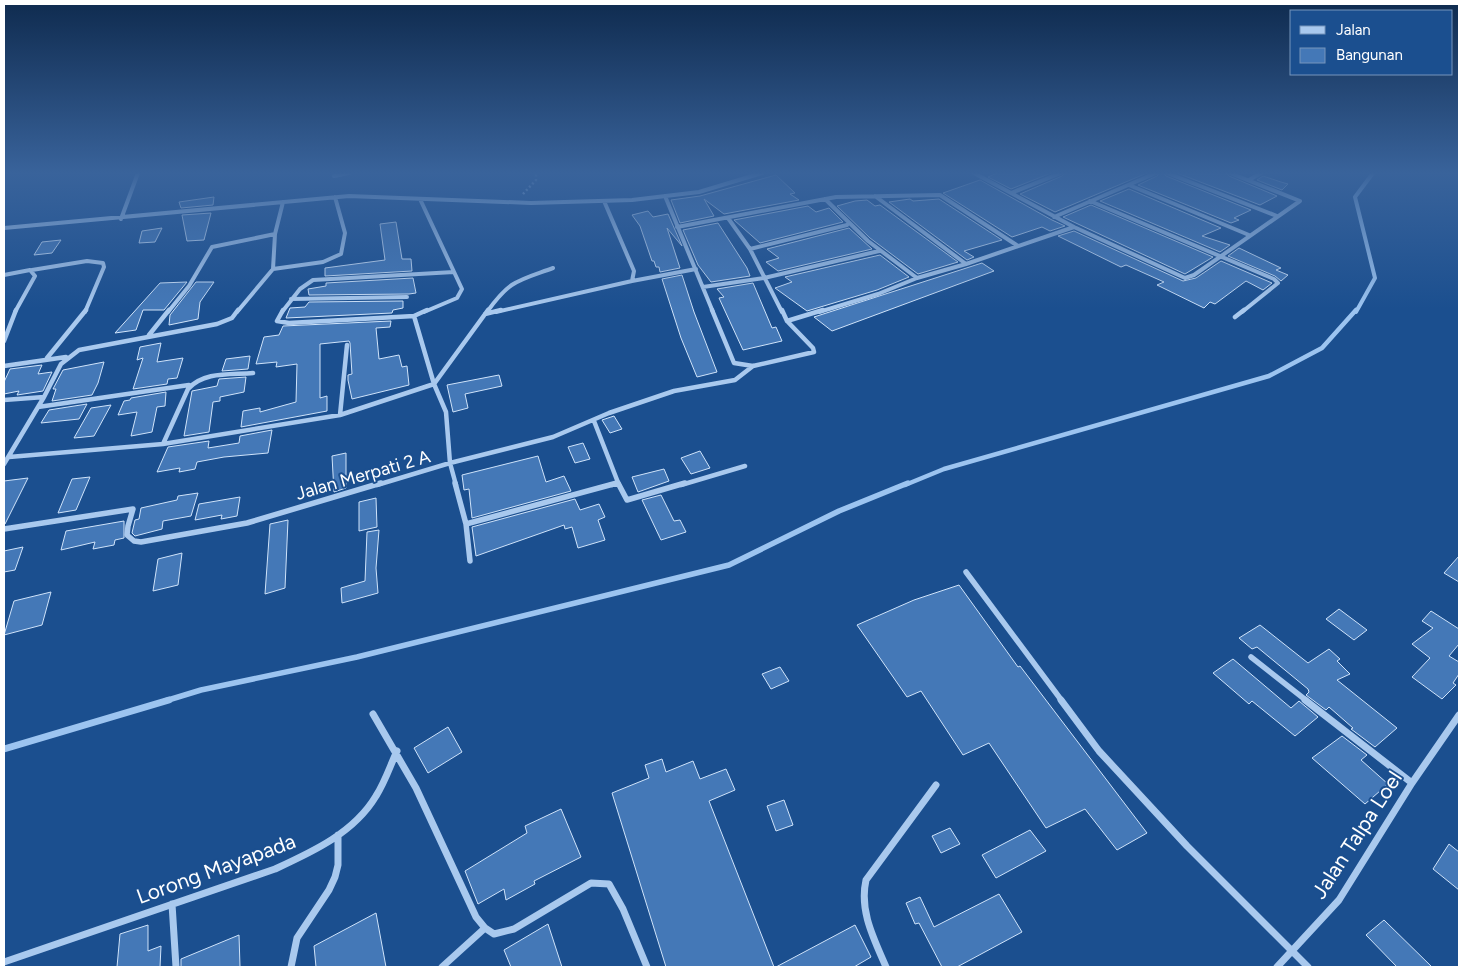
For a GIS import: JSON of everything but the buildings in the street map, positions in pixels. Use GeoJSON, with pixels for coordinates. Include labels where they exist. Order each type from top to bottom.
{"type":"FeatureCollection","features":[{"type":"Feature","properties":{"kind":"street"},"geometry":{"type":"LineString","coordinates":[[4,228],[128,218]]}},
{"type":"Feature","properties":{"kind":"street"},"geometry":{"type":"LineString","coordinates":[[4,366],[46,358],[66,357],[87,347],[227,321],[237,313],[273,269],[275,234],[279,218]]}},
{"type":"Feature","properties":{"kind":"street"},"geometry":{"type":"LineString","coordinates":[[273,269],[323,262],[341,254],[345,233],[341,218]]}},
{"type":"Feature","properties":{"kind":"street"},"geometry":{"type":"LineString","coordinates":[[429,218],[461,285],[462,292],[456,298],[414,316],[279,323],[277,318],[291,299],[308,282],[313,280],[454,272]]}},
{"type":"Feature","properties":{"kind":"street"},"geometry":{"type":"LineString","coordinates":[[611,218],[634,271],[632,281]]}},
{"type":"Feature","properties":{"kind":"street"},"geometry":{"type":"LineString","coordinates":[[674,218],[704,287],[734,363],[753,366],[814,352],[813,348],[787,321],[750,249],[728,218]]}},
{"type":"Feature","properties":{"kind":"street"},"geometry":{"type":"LineString","coordinates":[[677,227],[726,218]]}},
{"type":"Feature","properties":{"kind":"street"},"geometry":{"type":"LineString","coordinates":[[842,218],[878,252],[917,278]]}},
{"type":"Feature","properties":{"kind":"street"},"geometry":{"type":"LineString","coordinates":[[904,218],[966,264]]}},
{"type":"Feature","properties":{"kind":"street"},"geometry":{"type":"LineString","coordinates":[[976,218],[1018,246]]}},
{"type":"Feature","properties":{"kind":"street"},"geometry":{"type":"LineString","coordinates":[[1058,218],[1185,278],[1194,275],[1218,256],[1274,218]]}},
{"type":"Feature","properties":{"kind":"street"},"geometry":{"type":"LineString","coordinates":[[1130,218],[1274,279],[1279,284],[1235,317]]}},
{"type":"Feature","properties":{"kind":"street"},"geometry":{"type":"LineString","coordinates":[[1209,218],[1249,235]]}},
{"type":"Feature","properties":{"kind":"street"},"geometry":{"type":"LineString","coordinates":[[750,249],[848,225]]}},
{"type":"Feature","properties":{"kind":"street"},"geometry":{"type":"LineString","coordinates":[[787,321],[878,294],[917,278],[966,264],[1074,227]]}},
{"type":"Feature","properties":{"kind":"street"},"geometry":{"type":"LineString","coordinates":[[149,336],[189,286],[212,247],[275,234]]}},
{"type":"Feature","properties":{"kind":"street"},"geometry":{"type":"LineString","coordinates":[[704,287],[764,278],[878,252]]}},
{"type":"Feature","properties":{"kind":"street"},"geometry":{"type":"LineString","coordinates":[[4,275],[87,261],[103,263],[104,267],[86,312],[46,358]]}},
{"type":"Feature","properties":{"kind":"street"},"geometry":{"type":"LineString","coordinates":[[9,457],[163,444],[340,415],[434,384],[507,286],[553,268]]}},
{"type":"Feature","properties":{"kind":"street"},"geometry":{"type":"LineString","coordinates":[[485,314],[632,281],[696,269]]}},
{"type":"Feature","properties":{"kind":"street"},"geometry":{"type":"LineString","coordinates":[[4,341],[16,310],[35,276],[32,270]]}},
{"type":"Feature","properties":{"kind":"street"},"geometry":{"type":"LineString","coordinates":[[291,299],[407,297]]}},
{"type":"Feature","properties":{"kind":"street"},"geometry":{"type":"LineString","coordinates":[[414,316],[434,384],[446,412],[450,463],[466,524],[470,561]]}},
{"type":"Feature","properties":{"kind":"street"},"geometry":{"type":"LineString","coordinates":[[340,415],[348,345]]}},
{"type":"Feature","properties":{"kind":"street"},"geometry":{"type":"LineString","coordinates":[[4,464],[66,357]]}},
{"type":"Feature","properties":{"kind":"street","name":"Jalan Merpati 2 A"},"geometry":{"type":"LineString","coordinates":[[4,529],[133,509],[126,530],[127,536],[136,542],[247,523],[450,463],[553,437],[594,421],[609,412],[674,391],[735,380],[753,366]]}},
{"type":"Feature","properties":{"kind":"street"},"geometry":{"type":"LineString","coordinates":[[38,407],[189,386],[207,378],[253,373]]}},
{"type":"Feature","properties":{"kind":"street"},"geometry":{"type":"LineString","coordinates":[[163,444],[189,386]]}},
{"type":"Feature","properties":{"kind":"street"},"geometry":{"type":"LineString","coordinates":[[4,400],[44,397]]}},
{"type":"Feature","properties":{"kind":"street"},"geometry":{"type":"LineString","coordinates":[[594,421],[623,496],[628,500],[745,466]]}},
{"type":"Feature","properties":{"kind":"street"},"geometry":{"type":"LineString","coordinates":[[466,524],[618,483]]}},
{"type":"Feature","properties":{"kind":"street"},"geometry":{"type":"LineString","coordinates":[[966,572],[1099,752],[1186,846],[1308,967]]}},
{"type":"Feature","properties":{"kind":"street"},"geometry":{"type":"LineString","coordinates":[[1250,657],[1412,783]]}},
{"type":"Feature","properties":{"kind":"street"},"geometry":{"type":"LineString","coordinates":[[373,714],[397,751],[428,810],[476,916],[485,928],[494,934],[514,929],[591,883],[609,884],[623,909],[647,967]]}},
{"type":"Feature","properties":{"kind":"street","name":"Jalan Talpa Loel"},"geometry":{"type":"LineString","coordinates":[[1277,967],[1339,900],[1412,783],[1459,715]]}},
{"type":"Feature","properties":{"kind":"street","name":"Lorong Mayapada"},"geometry":{"type":"LineString","coordinates":[[4,962],[275,869],[309,854],[338,835],[373,802],[397,751]]}},
{"type":"Feature","properties":{"kind":"street"},"geometry":{"type":"LineString","coordinates":[[886,967],[864,909],[862,892],[866,880],[936,784]]}},
{"type":"Feature","properties":{"kind":"street"},"geometry":{"type":"LineString","coordinates":[[291,967],[297,938],[329,890],[335,877],[338,865],[338,835]]}},
{"type":"Feature","properties":{"kind":"street"},"geometry":{"type":"LineString","coordinates":[[172,904],[176,967]]}},
{"type":"Feature","properties":{"kind":"street"},"geometry":{"type":"LineString","coordinates":[[442,967],[485,928]]}},
{"type":"Feature","properties":{"kind":"waterway"},"geometry":{"type":"LineString","coordinates":[[1356,312],[1375,278],[1360,218]]}},
{"type":"Feature","properties":{"kind":"waterway"},"geometry":{"type":"LineString","coordinates":[[905,485],[944,469],[1269,376],[1322,348],[1356,310]]}},
{"type":"Feature","properties":{"kind":"waterway"},"geometry":{"type":"LineString","coordinates":[[165,701],[201,690],[357,657],[729,565],[839,511],[908,483]]}},
{"type":"Feature","properties":{"kind":"waterway"},"geometry":{"type":"LineString","coordinates":[[4,749],[169,700]]}}]}
